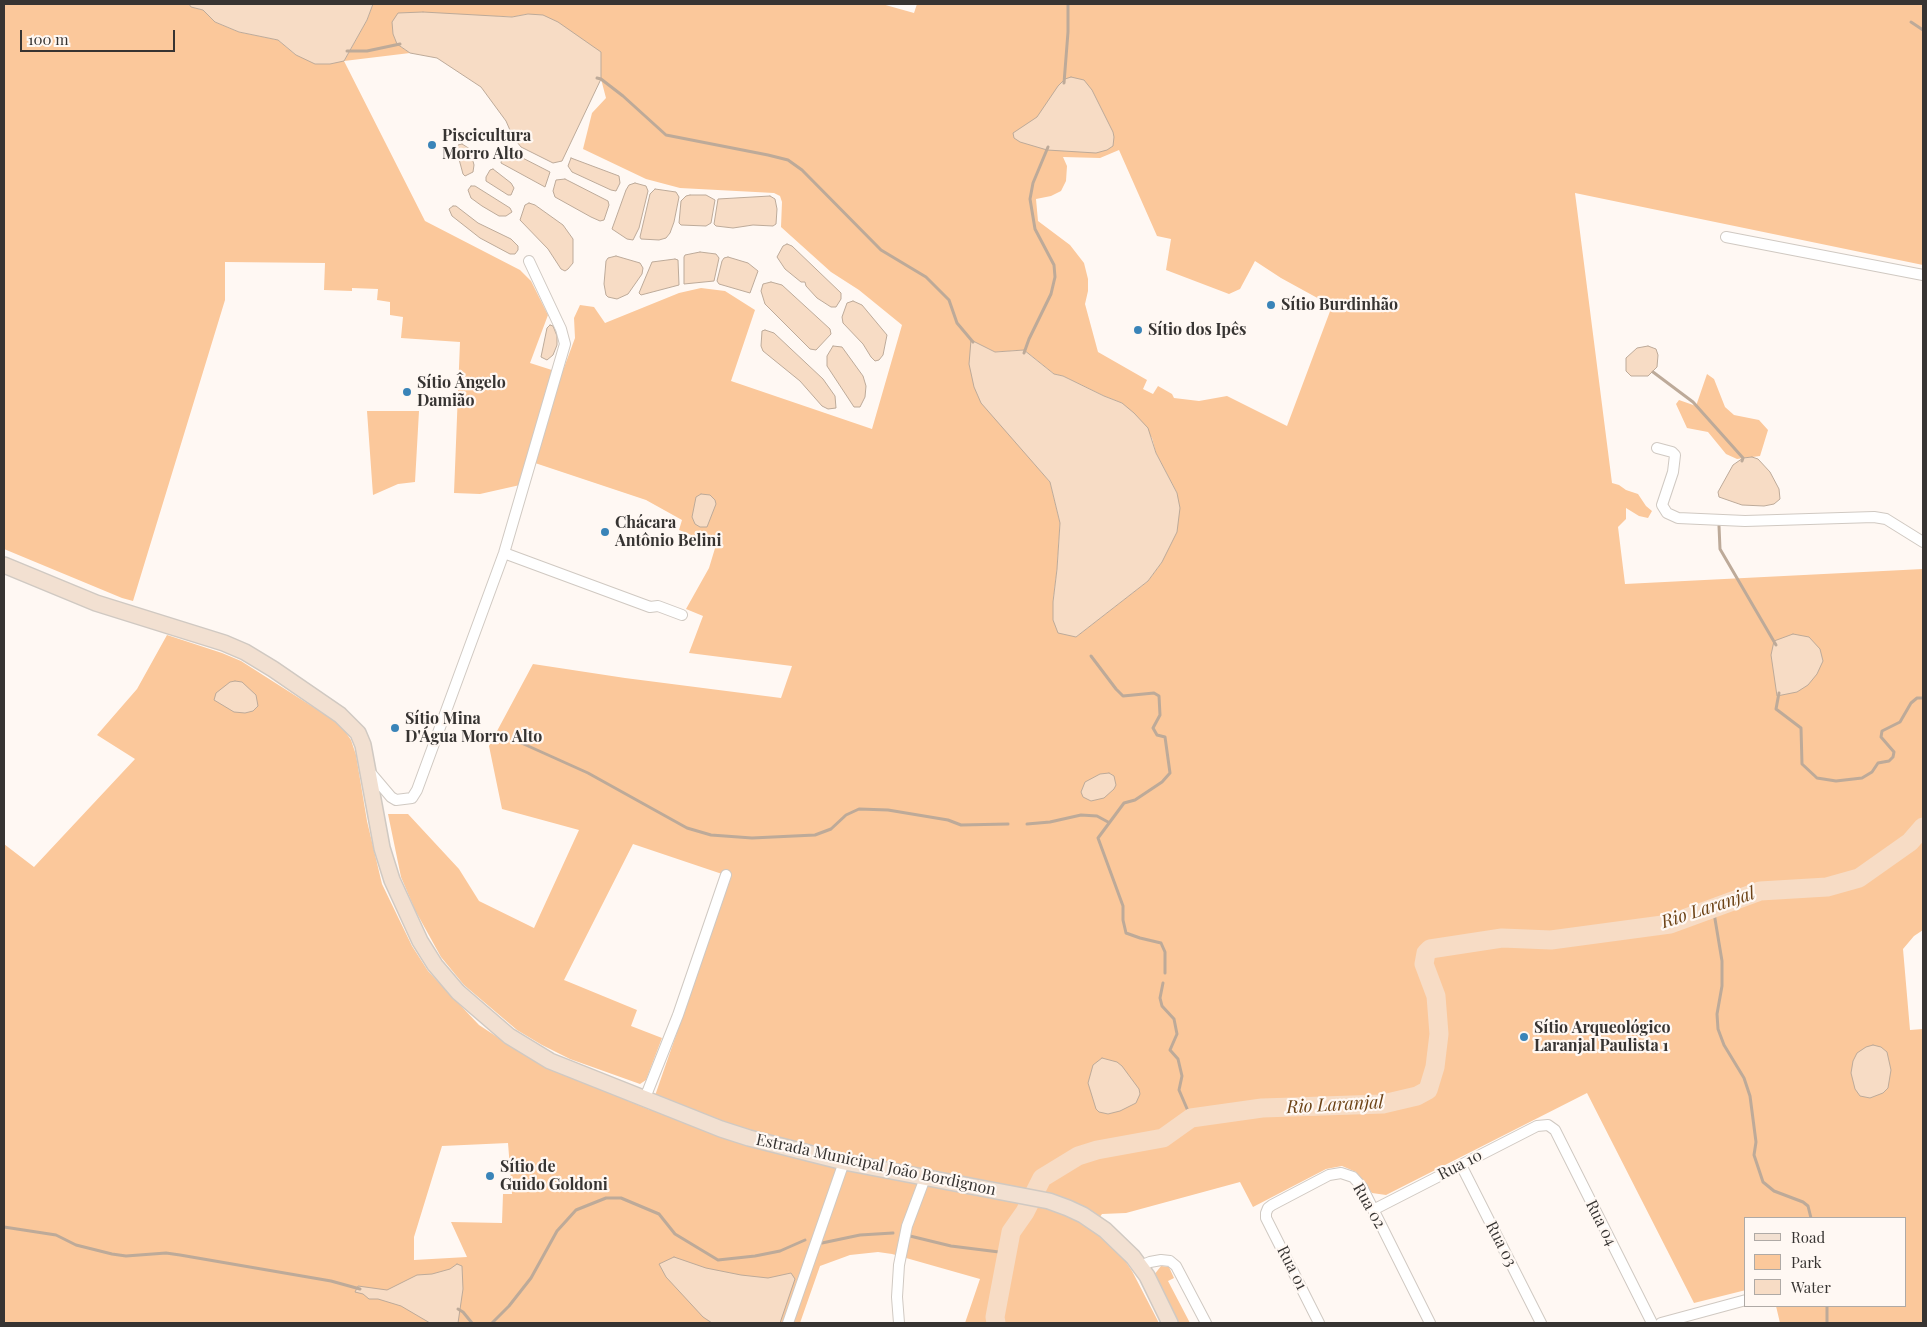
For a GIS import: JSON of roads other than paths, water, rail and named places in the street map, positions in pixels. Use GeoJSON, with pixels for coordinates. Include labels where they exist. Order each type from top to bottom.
{"type":"FeatureCollection","features":[{"type":"Feature","properties":{"kind":"main road","name":"Estrada Municipal João Bordignon"},"geometry":{"type":"LineString","coordinates":[[4,565],[96,604],[224,643],[245,652],[340,715],[358,734],[364,745],[382,848],[392,880],[420,941],[435,965],[452,985],[509,1036],[550,1060],[740,1135],[844,1162],[1049,1202],[1068,1208],[1094,1222],[1115,1239],[1140,1266],[1170,1323]]}},
{"type":"Feature","properties":{"kind":"street"},"geometry":{"type":"LineString","coordinates":[[1726,238],[1923,275]]}},
{"type":"Feature","properties":{"kind":"street"},"geometry":{"type":"LineString","coordinates":[[368,770],[391,797],[396,800],[412,798],[417,790],[504,553],[565,344],[561,329],[529,261]]}},
{"type":"Feature","properties":{"kind":"street"},"geometry":{"type":"LineString","coordinates":[[1657,448],[1672,452],[1675,455],[1673,472],[1662,505],[1666,513],[1678,518],[1745,521],[1874,517],[1886,519],[1923,542]]}},
{"type":"Feature","properties":{"kind":"street"},"geometry":{"type":"LineString","coordinates":[[504,553],[650,607],[658,606],[682,615]]}},
{"type":"Feature","properties":{"kind":"street"},"geometry":{"type":"LineString","coordinates":[[645,1098],[678,1015],[726,875]]}},
{"type":"Feature","properties":{"kind":"street","name":"Rua 10"},"geometry":{"type":"LineString","coordinates":[[1373,1210],[1537,1126],[1548,1125]]}},
{"type":"Feature","properties":{"kind":"street","name":"Rua 04"},"geometry":{"type":"LineString","coordinates":[[1548,1125],[1555,1130],[1652,1323]]}},
{"type":"Feature","properties":{"kind":"street"},"geometry":{"type":"LineString","coordinates":[[788,1323],[844,1162]]}},
{"type":"Feature","properties":{"kind":"street","name":"Rua 03"},"geometry":{"type":"LineString","coordinates":[[1461,1165],[1541,1323]]}},
{"type":"Feature","properties":{"kind":"street","name":"Rua 02"},"geometry":{"type":"LineString","coordinates":[[1266,1213],[1268,1208],[1329,1175],[1347,1174],[1357,1181],[1430,1323]]}},
{"type":"Feature","properties":{"kind":"street"},"geometry":{"type":"LineString","coordinates":[[899,1323],[897,1297],[899,1264],[907,1226],[925,1178]]}},
{"type":"Feature","properties":{"kind":"street","name":"Rua 01"},"geometry":{"type":"LineString","coordinates":[[1266,1213],[1266,1218],[1319,1323]]}},
{"type":"Feature","properties":{"kind":"street"},"geometry":{"type":"LineString","coordinates":[[1140,1266],[1161,1260],[1170,1261],[1176,1266],[1206,1323]]}},
{"type":"Feature","properties":{"kind":"street"},"geometry":{"type":"LineString","coordinates":[[1661,1323],[1744,1301]]}},
{"type":"Feature","properties":{"kind":"water"},"geometry":{"type":"Polygon","coordinates":[[[189,4],[373,4],[367,20],[344,61],[330,64],[315,64],[296,55],[278,40],[239,32],[215,22],[203,10],[191,7],[189,4]]]}},
{"type":"Feature","properties":{"kind":"water"},"geometry":{"type":"Polygon","coordinates":[[[423,12],[512,17],[528,14],[543,15],[558,22],[601,52],[601,79],[562,161],[553,163],[521,147],[513,137],[506,121],[481,87],[437,58],[410,53],[397,44],[393,34],[392,22],[398,13],[423,12]]]}},
{"type":"Feature","properties":{"kind":"water"},"geometry":{"type":"Polygon","coordinates":[[[1071,77],[1084,80],[1092,90],[1113,132],[1113,146],[1096,153],[1047,150],[1020,142],[1014,138],[1013,133],[1037,117],[1058,86],[1065,79],[1071,77]]]}},
{"type":"Feature","properties":{"kind":"water"},"geometry":{"type":"Polygon","coordinates":[[[462,144],[470,149],[474,165],[473,172],[465,176],[456,148],[462,144]]]}},
{"type":"Feature","properties":{"kind":"water"},"geometry":{"type":"Polygon","coordinates":[[[505,151],[509,151],[550,172],[545,187],[501,163],[505,151]]]}},
{"type":"Feature","properties":{"kind":"water"},"geometry":{"type":"Polygon","coordinates":[[[571,158],[619,176],[620,183],[616,191],[572,172],[568,166],[571,158]]]}},
{"type":"Feature","properties":{"kind":"water"},"geometry":{"type":"Polygon","coordinates":[[[493,169],[511,183],[514,188],[511,195],[486,181],[490,170],[493,169]]]}},
{"type":"Feature","properties":{"kind":"water"},"geometry":{"type":"Polygon","coordinates":[[[565,179],[608,201],[609,205],[604,220],[600,221],[591,217],[555,197],[553,191],[556,180],[565,179]]]}},
{"type":"Feature","properties":{"kind":"water"},"geometry":{"type":"Polygon","coordinates":[[[635,183],[646,186],[648,191],[639,228],[633,240],[627,239],[612,229],[626,190],[629,185],[635,183]]]}},
{"type":"Feature","properties":{"kind":"water"},"geometry":{"type":"Polygon","coordinates":[[[471,186],[475,186],[510,208],[512,212],[506,216],[499,216],[482,206],[471,198],[468,190],[471,186]]]}},
{"type":"Feature","properties":{"kind":"water"},"geometry":{"type":"Polygon","coordinates":[[[655,189],[676,192],[679,197],[674,222],[666,238],[659,240],[641,239],[650,194],[655,189]]]}},
{"type":"Feature","properties":{"kind":"water"},"geometry":{"type":"Polygon","coordinates":[[[690,195],[706,195],[715,200],[711,223],[706,226],[681,225],[679,223],[681,201],[690,195]]]}},
{"type":"Feature","properties":{"kind":"water"},"geometry":{"type":"Polygon","coordinates":[[[770,196],[775,199],[777,209],[776,224],[773,226],[753,225],[733,228],[716,226],[714,224],[718,199],[770,196]]]}},
{"type":"Feature","properties":{"kind":"water"},"geometry":{"type":"Polygon","coordinates":[[[529,203],[535,205],[563,225],[573,239],[573,263],[565,271],[561,269],[548,249],[520,220],[525,205],[529,203]]]}},
{"type":"Feature","properties":{"kind":"water"},"geometry":{"type":"Polygon","coordinates":[[[456,206],[478,223],[511,239],[518,246],[518,250],[515,254],[510,254],[480,238],[452,216],[449,209],[456,206]]]}},
{"type":"Feature","properties":{"kind":"water"},"geometry":{"type":"Polygon","coordinates":[[[787,244],[792,246],[841,293],[841,299],[836,307],[831,307],[817,298],[806,286],[805,282],[801,282],[785,269],[777,257],[783,246],[787,244]]]}},
{"type":"Feature","properties":{"kind":"water"},"geometry":{"type":"Polygon","coordinates":[[[700,252],[716,254],[719,258],[714,281],[684,284],[685,255],[700,252]]]}},
{"type":"Feature","properties":{"kind":"water"},"geometry":{"type":"Polygon","coordinates":[[[616,256],[640,263],[643,268],[642,274],[628,294],[617,299],[606,295],[604,284],[606,261],[608,258],[616,256]]]}},
{"type":"Feature","properties":{"kind":"water"},"geometry":{"type":"Polygon","coordinates":[[[728,257],[748,263],[758,271],[750,293],[719,284],[717,281],[722,261],[728,257]]]}},
{"type":"Feature","properties":{"kind":"water"},"geometry":{"type":"Polygon","coordinates":[[[678,260],[679,285],[641,295],[639,293],[652,262],[678,260]]]}},
{"type":"Feature","properties":{"kind":"water"},"geometry":{"type":"Polygon","coordinates":[[[771,282],[782,285],[830,329],[831,334],[816,350],[810,349],[765,304],[761,291],[763,284],[771,282]]]}},
{"type":"Feature","properties":{"kind":"water"},"geometry":{"type":"Polygon","coordinates":[[[853,301],[862,305],[887,335],[883,355],[879,360],[875,361],[871,357],[863,344],[843,323],[842,317],[847,303],[853,301]]]}},
{"type":"Feature","properties":{"kind":"water"},"geometry":{"type":"Polygon","coordinates":[[[550,325],[553,326],[557,336],[557,345],[553,355],[547,360],[541,357],[547,328],[550,325]]]}},
{"type":"Feature","properties":{"kind":"water"},"geometry":{"type":"Polygon","coordinates":[[[762,331],[774,333],[823,379],[835,396],[836,408],[828,409],[822,406],[800,381],[763,351],[761,346],[762,331]]]}},
{"type":"Feature","properties":{"kind":"water"},"geometry":{"type":"Polygon","coordinates":[[[971,340],[995,352],[1024,350],[1054,374],[1063,376],[1122,403],[1148,428],[1156,453],[1177,493],[1180,508],[1177,532],[1162,562],[1148,581],[1076,637],[1058,633],[1053,620],[1060,523],[1050,482],[981,403],[974,387],[969,364],[971,340]]]}},
{"type":"Feature","properties":{"kind":"water"},"geometry":{"type":"Polygon","coordinates":[[[833,346],[842,347],[863,376],[866,386],[865,397],[860,407],[854,407],[827,366],[827,356],[833,346]]]}},
{"type":"Feature","properties":{"kind":"water"},"geometry":{"type":"Polygon","coordinates":[[[1648,346],[1656,349],[1658,355],[1657,367],[1648,376],[1631,376],[1626,371],[1626,358],[1637,348],[1648,346]]]}},
{"type":"Feature","properties":{"kind":"water"},"geometry":{"type":"Polygon","coordinates":[[[1752,457],[1758,459],[1770,472],[1779,489],[1780,499],[1774,504],[1764,506],[1742,505],[1719,497],[1718,492],[1733,465],[1743,458],[1752,457]]]}},
{"type":"Feature","properties":{"kind":"water"},"geometry":{"type":"Polygon","coordinates":[[[701,494],[710,495],[716,504],[707,527],[700,527],[695,524],[692,517],[696,497],[701,494]]]}},
{"type":"Feature","properties":{"kind":"water"},"geometry":{"type":"Polygon","coordinates":[[[1793,634],[1809,637],[1820,649],[1823,661],[1817,674],[1808,685],[1797,692],[1777,696],[1771,655],[1774,641],[1793,634]]]}},
{"type":"Feature","properties":{"kind":"water"},"geometry":{"type":"Polygon","coordinates":[[[230,682],[242,682],[256,695],[258,706],[253,711],[245,713],[234,712],[214,700],[216,693],[230,682]]]}},
{"type":"Feature","properties":{"kind":"water"},"geometry":{"type":"Polygon","coordinates":[[[1109,773],[1114,776],[1116,785],[1114,789],[1104,798],[1091,801],[1083,797],[1081,792],[1085,782],[1100,774],[1109,773]]]}},
{"type":"Feature","properties":{"kind":"water"},"geometry":{"type":"Polygon","coordinates":[[[1873,1045],[1881,1047],[1887,1052],[1891,1070],[1888,1088],[1883,1093],[1870,1098],[1860,1096],[1855,1089],[1851,1073],[1853,1061],[1857,1053],[1873,1045]]]}},
{"type":"Feature","properties":{"kind":"water"},"geometry":{"type":"Polygon","coordinates":[[[1102,1058],[1117,1062],[1122,1066],[1139,1089],[1140,1094],[1136,1103],[1120,1111],[1108,1114],[1099,1112],[1096,1109],[1088,1083],[1093,1065],[1102,1058]]]}},
{"type":"Feature","properties":{"kind":"water"},"geometry":{"type":"Polygon","coordinates":[[[674,1257],[706,1268],[741,1275],[768,1278],[791,1273],[795,1279],[780,1323],[712,1323],[703,1317],[666,1277],[659,1264],[674,1257]]]}},
{"type":"Feature","properties":{"kind":"water"},"geometry":{"type":"Polygon","coordinates":[[[457,1264],[462,1266],[463,1289],[458,1323],[430,1323],[401,1306],[378,1299],[369,1299],[363,1294],[355,1292],[358,1286],[387,1290],[417,1275],[432,1274],[450,1269],[457,1264]]]}},
{"type":"Feature","properties":{"kind":"waterway"},"geometry":{"type":"LineString","coordinates":[[1064,83],[1068,4]]}},
{"type":"Feature","properties":{"kind":"waterway"},"geometry":{"type":"LineString","coordinates":[[1911,22],[1923,30]]}},
{"type":"Feature","properties":{"kind":"waterway"},"geometry":{"type":"LineString","coordinates":[[347,51],[367,51],[400,44]]}},
{"type":"Feature","properties":{"kind":"waterway"},"geometry":{"type":"LineString","coordinates":[[597,78],[623,96],[666,135],[788,160],[802,170],[881,250],[926,277],[949,300],[957,323],[973,342]]}},
{"type":"Feature","properties":{"kind":"waterway"},"geometry":{"type":"LineString","coordinates":[[1024,353],[1051,294],[1055,277],[1054,265],[1035,229],[1030,199],[1033,183],[1048,147]]}},
{"type":"Feature","properties":{"kind":"waterway"},"geometry":{"type":"LineString","coordinates":[[1653,372],[1693,402],[1743,458],[1742,461]]}},
{"type":"Feature","properties":{"kind":"waterway"},"geometry":{"type":"LineString","coordinates":[[1719,526],[1720,549],[1776,645]]}},
{"type":"Feature","properties":{"kind":"waterway"},"geometry":{"type":"LineString","coordinates":[[1091,656],[1123,696],[1154,693],[1159,696],[1160,715],[1153,728],[1157,735],[1165,737],[1170,773],[1162,782],[1135,800],[1124,803],[1098,838],[1123,906],[1123,920],[1126,933],[1161,943],[1165,952],[1165,973]]}},
{"type":"Feature","properties":{"kind":"waterway"},"geometry":{"type":"LineString","coordinates":[[1779,693],[1776,709],[1801,728],[1802,764],[1817,778],[1836,781],[1862,778],[1872,772],[1878,763],[1889,761],[1893,757],[1894,752],[1881,737],[1882,731],[1900,722],[1911,703],[1917,698],[1923,698]]}},
{"type":"Feature","properties":{"kind":"waterway"},"geometry":{"type":"LineString","coordinates":[[517,741],[588,773],[687,828],[711,835],[752,838],[815,835],[831,829],[846,815],[859,809],[888,810],[948,820],[961,825],[1008,824]]}},
{"type":"Feature","properties":{"kind":"waterway"},"geometry":{"type":"LineString","coordinates":[[1027,824],[1050,822],[1081,815],[1097,816],[1108,822]]}},
{"type":"Feature","properties":{"kind":"waterway","name":"Rio Laranjal"},"geometry":{"type":"LineString","coordinates":[[996,1323],[995,1317],[1011,1232],[1025,1212],[1042,1178],[1078,1156],[1097,1150],[1163,1138],[1191,1118],[1262,1108],[1383,1104],[1417,1096],[1428,1090],[1435,1067],[1439,1034],[1436,996],[1424,964],[1426,953],[1430,949],[1502,938],[1551,940],[1670,924],[1760,891],[1827,887],[1859,878],[1910,842],[1923,827]]}},
{"type":"Feature","properties":{"kind":"waterway"},"geometry":{"type":"LineString","coordinates":[[1713,907],[1722,961],[1722,986],[1717,1014],[1718,1029],[1724,1045],[1744,1078],[1750,1096],[1756,1142],[1754,1155],[1763,1182],[1774,1191],[1803,1202],[1808,1206],[1811,1217]]}},
{"type":"Feature","properties":{"kind":"waterway"},"geometry":{"type":"LineString","coordinates":[[1163,983],[1160,998],[1162,1006],[1174,1019],[1177,1034],[1170,1050],[1178,1059],[1182,1076],[1179,1090],[1191,1118]]}},
{"type":"Feature","properties":{"kind":"waterway"},"geometry":{"type":"LineString","coordinates":[[492,1323],[509,1306],[531,1278],[557,1231],[576,1210],[606,1198],[621,1198],[659,1214],[675,1234],[718,1260],[780,1251],[805,1240]]}},
{"type":"Feature","properties":{"kind":"waterway"},"geometry":{"type":"LineString","coordinates":[[4,1227],[56,1235],[76,1245],[112,1254],[126,1256],[166,1253],[331,1281],[360,1289]]}},
{"type":"Feature","properties":{"kind":"waterway"},"geometry":{"type":"LineString","coordinates":[[822,1243],[860,1235],[893,1233]]}},
{"type":"Feature","properties":{"kind":"waterway"},"geometry":{"type":"LineString","coordinates":[[910,1236],[951,1246],[1007,1253]]}},
{"type":"Feature","properties":{"kind":"waterway"},"geometry":{"type":"LineString","coordinates":[[1827,1307],[1827,1323]]}},
{"type":"Feature","properties":{"kind":"waterway"},"geometry":{"type":"LineString","coordinates":[[458,1309],[472,1323]]}},
{"type":"Feature","properties":{"kind":"place","name":"Piscicultura Morro Alto"},"geometry":{"type":"Point","coordinates":[432,145]}},
{"type":"Feature","properties":{"kind":"place","name":"Sítio Burdinhão"},"geometry":{"type":"Point","coordinates":[1271,305]}},
{"type":"Feature","properties":{"kind":"place","name":"Sítio dos Ipês"},"geometry":{"type":"Point","coordinates":[1138,330]}},
{"type":"Feature","properties":{"kind":"place","name":"Sítio Ângelo Damião"},"geometry":{"type":"Point","coordinates":[407,392]}},
{"type":"Feature","properties":{"kind":"place","name":"Chácara Antônio Belini"},"geometry":{"type":"Point","coordinates":[605,532]}},
{"type":"Feature","properties":{"kind":"place","name":"Sítio Mina D'Água Morro Alto"},"geometry":{"type":"Point","coordinates":[395,728]}},
{"type":"Feature","properties":{"kind":"place","name":"Sítio Arqueológico Laranjal Paulista 1"},"geometry":{"type":"Point","coordinates":[1524,1037]}},
{"type":"Feature","properties":{"kind":"place","name":"Sítio de Guido Goldoni"},"geometry":{"type":"Point","coordinates":[490,1176]}}]}
